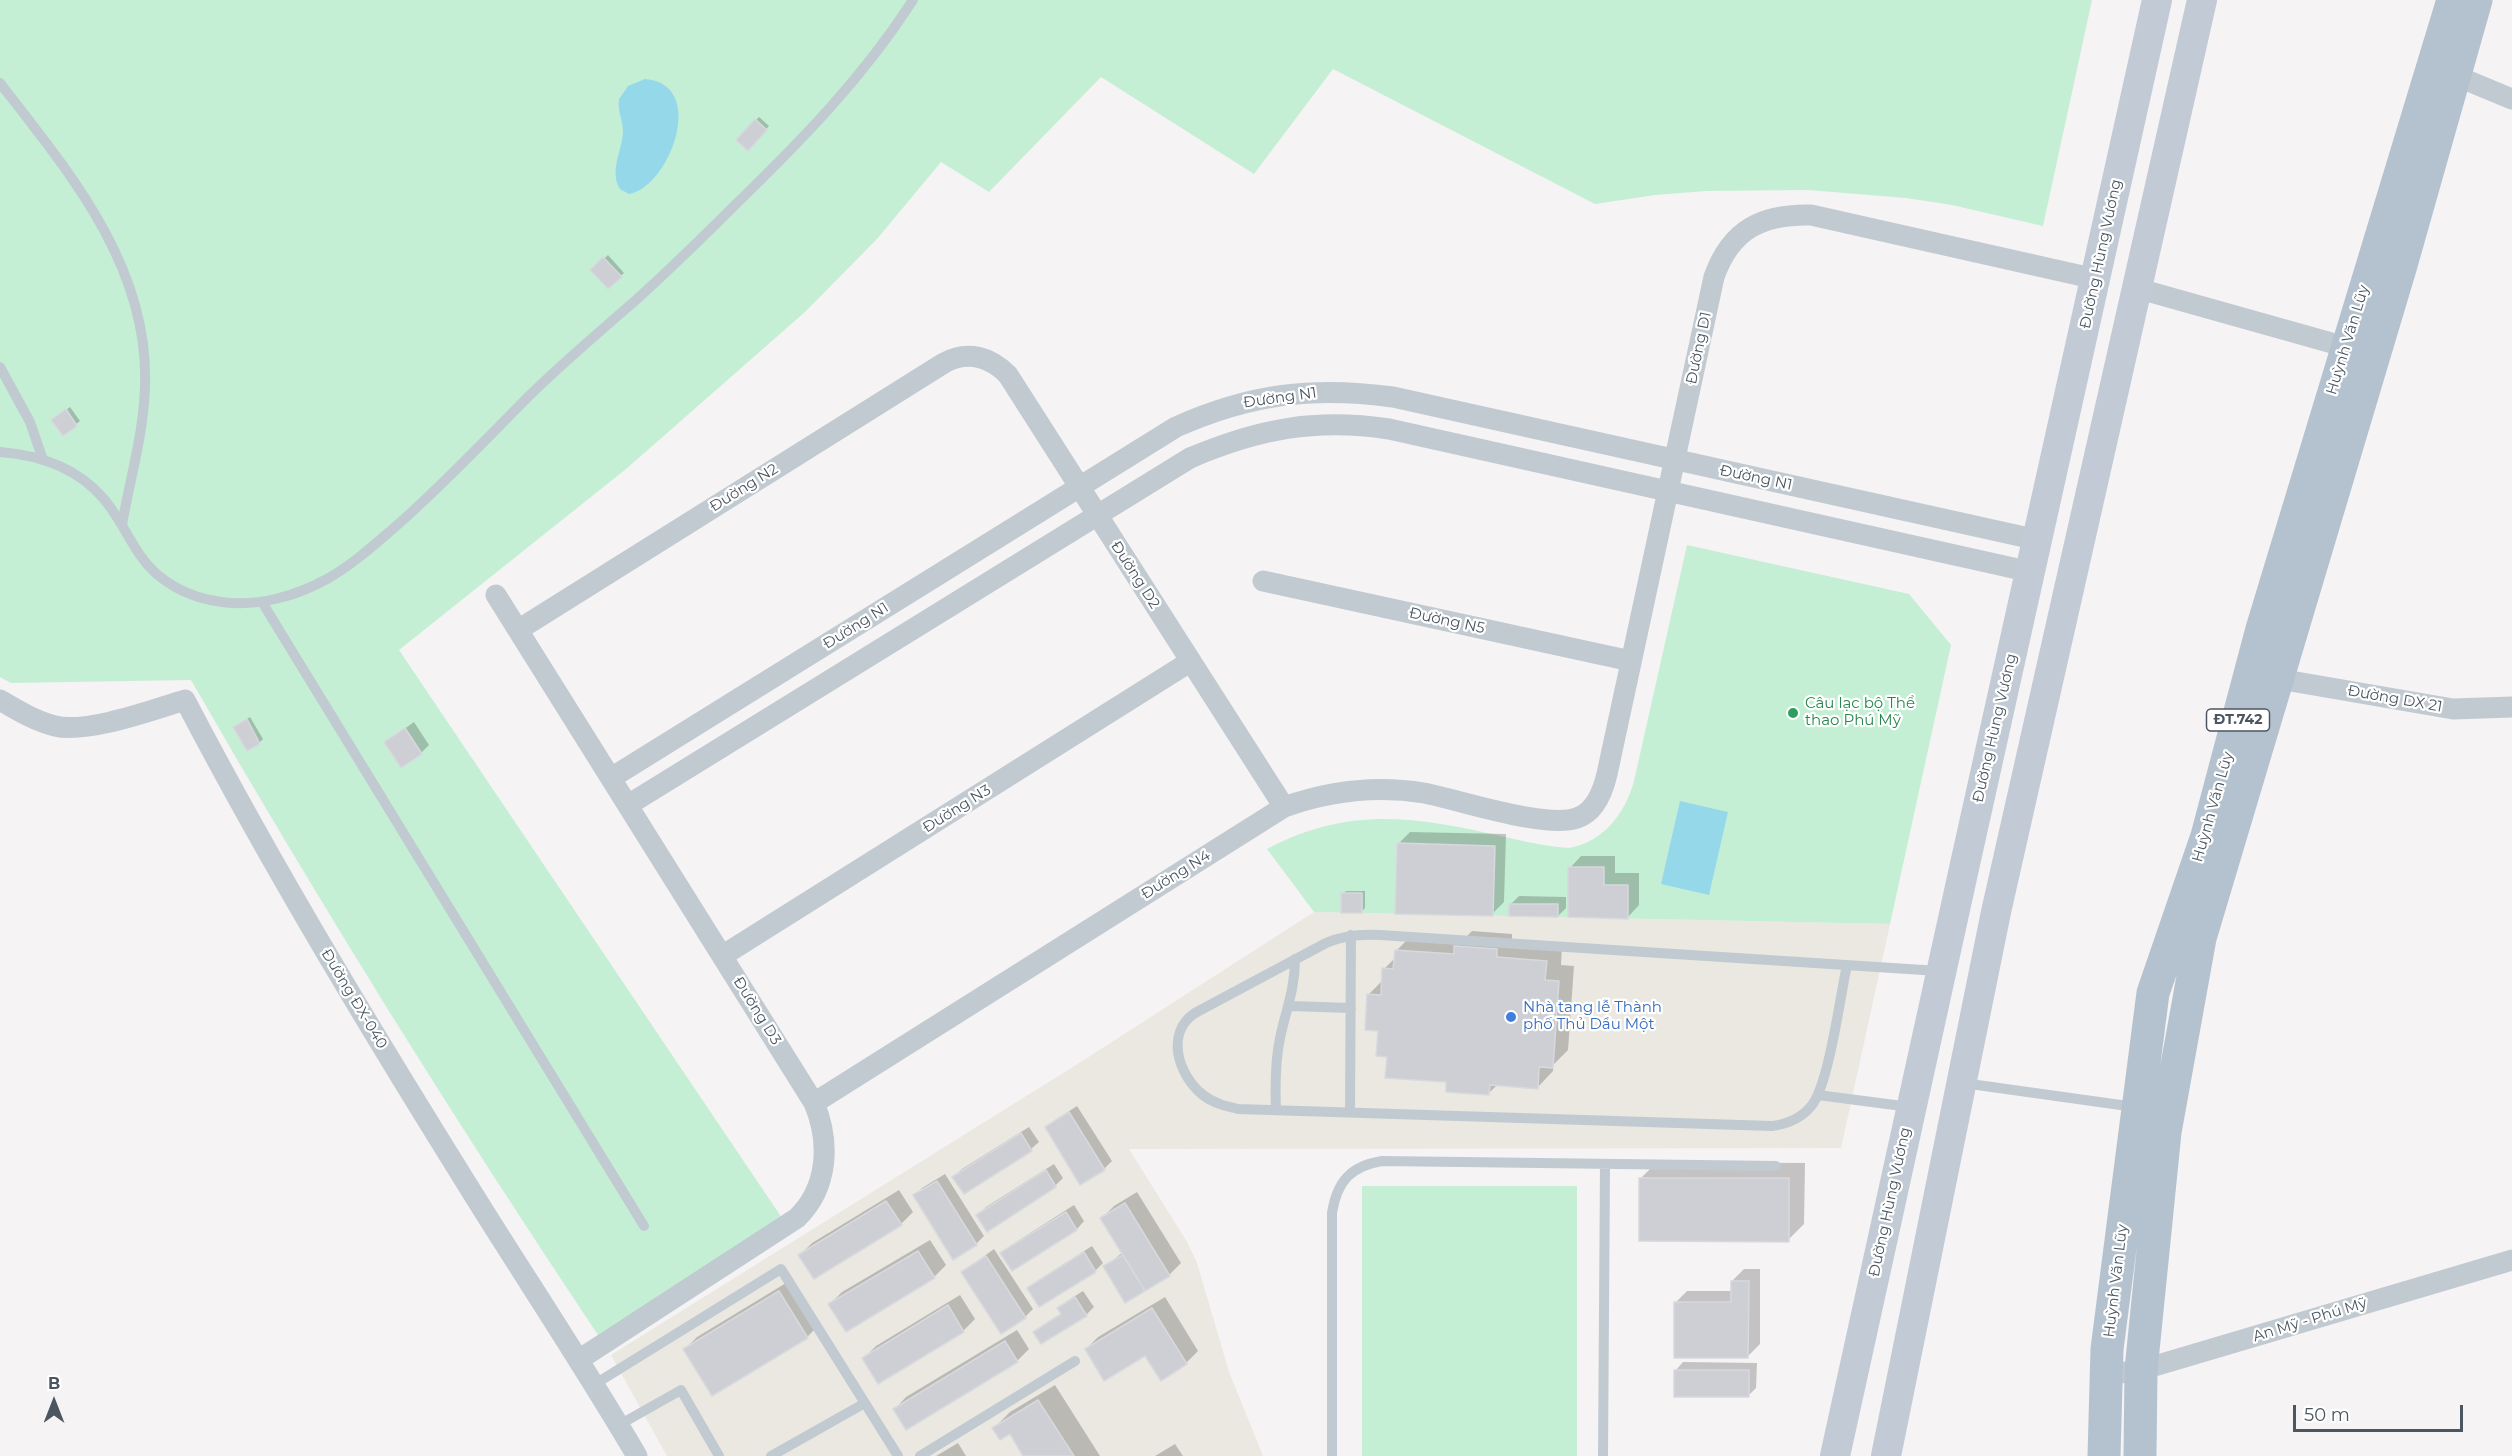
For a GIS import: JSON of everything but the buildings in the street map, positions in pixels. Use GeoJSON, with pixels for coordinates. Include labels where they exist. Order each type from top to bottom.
{"type":"FeatureCollection","features":[{"type":"Feature","properties":{"kind":"main road","name":"Đường Hùng Vương"},"geometry":{"type":"LineString","coordinates":[[1835,1456],[1940,971],[2157,0]]}},
{"type":"Feature","properties":{"kind":"main road"},"geometry":{"type":"LineString","coordinates":[[1886,1456],[1996,912],[2202,0]]}},
{"type":"Feature","properties":{"kind":"main road","name":"Huỳnh Văn Lũy"},"geometry":{"type":"LineString","coordinates":[[2104,1456],[2107,1349],[2153,993],[2207,836],[2262,629],[2453,0]]}},
{"type":"Feature","properties":{"kind":"main road","name":"Huỳnh Văn Lũy"},"geometry":{"type":"LineString","coordinates":[[2140,1456],[2141,1370],[2165,1131],[2200,938],[2401,265],[2476,0]]}},
{"type":"Feature","properties":{"kind":"main road"},"geometry":{"type":"LineString","coordinates":[[2096,279],[2136,288]]}},
{"type":"Feature","properties":{"kind":"main road"},"geometry":{"type":"LineString","coordinates":[[1910,1107],[1957,1113]]}},
{"type":"Feature","properties":{"kind":"street"},"geometry":{"type":"LineString","coordinates":[[2454,75],[2512,99]]}},
{"type":"Feature","properties":{"kind":"street","name":"Đường D1"},"geometry":{"type":"LineString","coordinates":[[1578,818],[1594,805],[1604,786],[1714,277],[1719,262],[1738,236],[1765,220],[1780,216],[1811,215],[2096,279]]}},
{"type":"Feature","properties":{"kind":"street"},"geometry":{"type":"LineString","coordinates":[[2136,288],[2346,347]]}},
{"type":"Feature","properties":{"kind":"street","name":"Đường D2"},"geometry":{"type":"LineString","coordinates":[[974,356],[993,363],[1008,375],[1284,807]]}},
{"type":"Feature","properties":{"kind":"street","name":"Đường N2"},"geometry":{"type":"LineString","coordinates":[[518,630],[944,363],[958,357],[974,356]]}},
{"type":"Feature","properties":{"kind":"street","name":"Đường N1"},"geometry":{"type":"LineString","coordinates":[[611,778],[1176,426],[1206,413],[1259,398],[1302,392],[1333,391],[1392,397],[2038,540]]}},
{"type":"Feature","properties":{"kind":"street","name":"Đường N1"},"geometry":{"type":"LineString","coordinates":[[628,806],[1190,458],[1247,436],[1304,425],[1361,425],[1389,429],[2031,572]]}},
{"type":"Feature","properties":{"kind":"street","name":"Đường N5"},"geometry":{"type":"LineString","coordinates":[[1263,581],[1632,661]]}},
{"type":"Feature","properties":{"kind":"street","name":"Đường D3"},"geometry":{"type":"LineString","coordinates":[[496,595],[814,1103],[824,1132],[824,1156],[820,1178],[804,1211],[580,1359]]}},
{"type":"Feature","properties":{"kind":"street","name":"Đường N3"},"geometry":{"type":"LineString","coordinates":[[722,956],[1191,661]]}},
{"type":"Feature","properties":{"kind":"street","name":"Đường DX 21"},"geometry":{"type":"LineString","coordinates":[[2279,679],[2453,709],[2512,707]]}},
{"type":"Feature","properties":{"kind":"street","name":"Đường ĐX-040"},"geometry":{"type":"LineString","coordinates":[[0,700],[54,726],[72,729],[91,726],[185,700],[244,814],[320,944],[480,1205],[580,1359],[637,1456]]}},
{"type":"Feature","properties":{"kind":"street","name":"Đường N4"},"geometry":{"type":"LineString","coordinates":[[814,1103],[1284,807],[1314,796],[1341,791],[1395,790],[1422,793],[1537,819],[1562,821],[1578,818]]}},
{"type":"Feature","properties":{"kind":"street","name":"An Mỹ - Phú Mỹ"},"geometry":{"type":"LineString","coordinates":[[2106,1375],[2141,1370],[2512,1260]]}},
{"type":"Feature","properties":{"kind":"lane"},"geometry":{"type":"LineString","coordinates":[[0,452],[43,460],[71,472],[93,487],[122,525],[142,559],[170,584],[186,593],[213,601],[261,602],[285,597],[329,578],[382,538],[420,505],[530,396],[685,255],[773,170],[865,70],[913,0]]}},
{"type":"Feature","properties":{"kind":"lane"},"geometry":{"type":"LineString","coordinates":[[0,83],[53,150],[97,217],[112,242],[133,295],[144,351],[145,384],[138,448],[122,525]]}},
{"type":"Feature","properties":{"kind":"lane"},"geometry":{"type":"LineString","coordinates":[[0,367],[30,422],[43,460]]}},
{"type":"Feature","properties":{"kind":"lane"},"geometry":{"type":"LineString","coordinates":[[261,602],[644,1226]]}},
{"type":"Feature","properties":{"kind":"lane"},"geometry":{"type":"LineString","coordinates":[[1847,965],[1818,1095],[1802,1115],[1783,1125],[1276,1110],[1225,1106],[1201,1094],[1184,1071],[1177,1050],[1178,1033],[1188,1018],[1294,959],[1326,943],[1351,935],[1380,935],[1847,965],[1940,971]]}},
{"type":"Feature","properties":{"kind":"lane"},"geometry":{"type":"LineString","coordinates":[[1350,1112],[1351,935]]}},
{"type":"Feature","properties":{"kind":"lane"},"geometry":{"type":"LineString","coordinates":[[1276,1110],[1277,1061],[1295,976],[1294,959]]}},
{"type":"Feature","properties":{"kind":"lane"},"geometry":{"type":"LineString","coordinates":[[1290,1006],[1351,1008]]}},
{"type":"Feature","properties":{"kind":"lane"},"geometry":{"type":"LineString","coordinates":[[1962,1083],[2138,1107]]}},
{"type":"Feature","properties":{"kind":"lane"},"geometry":{"type":"LineString","coordinates":[[1818,1095],[1910,1107]]}},
{"type":"Feature","properties":{"kind":"lane"},"geometry":{"type":"LineString","coordinates":[[1332,1456],[1332,1213],[1334,1200],[1345,1179],[1366,1164],[1382,1161],[1776,1166]]}},
{"type":"Feature","properties":{"kind":"lane"},"geometry":{"type":"LineString","coordinates":[[1603,1456],[1605,1164]]}},
{"type":"Feature","properties":{"kind":"lane"},"geometry":{"type":"LineString","coordinates":[[595,1384],[781,1269],[897,1456]]}},
{"type":"Feature","properties":{"kind":"lane"},"geometry":{"type":"LineString","coordinates":[[920,1456],[1075,1361]]}},
{"type":"Feature","properties":{"kind":"lane"},"geometry":{"type":"LineString","coordinates":[[619,1425],[681,1390],[719,1456]]}},
{"type":"Feature","properties":{"kind":"lane"},"geometry":{"type":"LineString","coordinates":[[771,1456],[865,1403]]}},
{"type":"Feature","properties":{"kind":"shaded area"},"geometry":{"type":"Polygon","coordinates":[[[1314,912],[1890,924],[1841,1148],[1129,1149],[1187,1242],[1197,1263],[1229,1372],[1263,1456],[667,1456],[611,1355],[1076,1065],[1314,912]]]}},
{"type":"Feature","properties":{"kind":"green space"},"geometry":{"type":"Polygon","coordinates":[[[0,0],[2092,0],[2043,226],[1952,205],[1906,198],[1808,190],[1706,191],[1655,195],[1595,204],[1333,69],[1254,174],[1101,77],[989,192],[941,162],[877,239],[805,312],[626,469],[399,650],[782,1218],[598,1335],[492,1174],[389,1011],[288,846],[191,680],[11,683],[0,677],[0,0]]]}},
{"type":"Feature","properties":{"kind":"green space","name":"Câu lạc bộ Thể thao Phú Mỹ"},"geometry":{"type":"Polygon","coordinates":[[[1687,545],[1909,594],[1951,645],[1890,924],[1314,912],[1267,849],[1322,827],[1375,819],[1429,822],[1569,848],[1592,840],[1611,825],[1625,805],[1634,781],[1687,545]]]}},
{"type":"Feature","properties":{"kind":"green space"},"geometry":{"type":"Polygon","coordinates":[[[1362,1186],[1577,1186],[1577,1456],[1362,1456],[1362,1186]]]}},
{"type":"Feature","properties":{"kind":"water"},"geometry":{"type":"Polygon","coordinates":[[[645,79],[664,85],[675,98],[679,116],[676,136],[669,156],[644,188],[629,194],[620,189],[616,175],[623,132],[619,99],[628,86],[645,79]]]}},
{"type":"Feature","properties":{"kind":"water"},"geometry":{"type":"Polygon","coordinates":[[[1680,801],[1728,812],[1709,895],[1661,884],[1680,801]]]}},
{"type":"Feature","properties":{"kind":"place","name":"Câu lạc bộ Thể thao Phú Mỹ"},"geometry":{"type":"Point","coordinates":[1793,713]}},
{"type":"Feature","properties":{"kind":"place","name":"Nhà tang lễ Thành phố Thủ Dầu Một"},"geometry":{"type":"Point","coordinates":[1511,1017]}}]}
